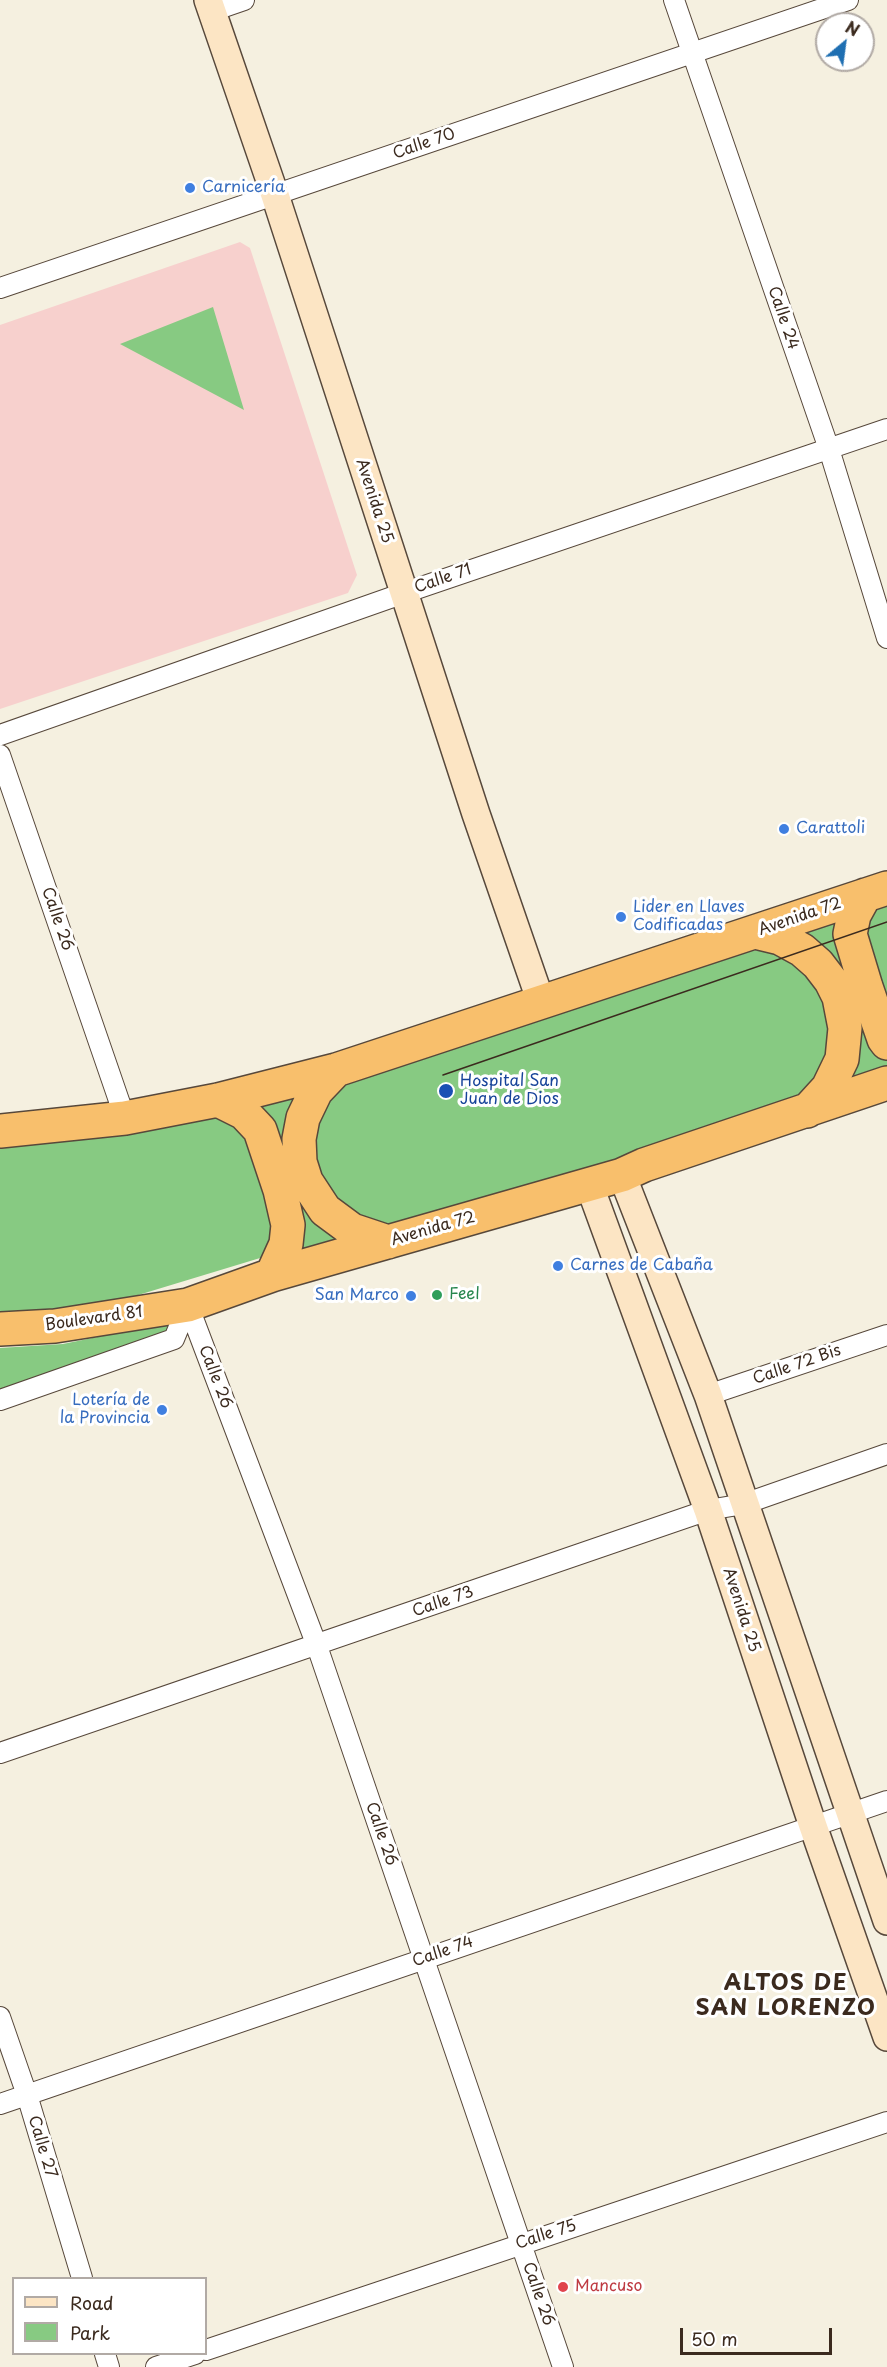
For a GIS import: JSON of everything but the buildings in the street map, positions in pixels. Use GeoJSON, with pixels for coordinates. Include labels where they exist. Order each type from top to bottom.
{"type":"FeatureCollection","features":[{"type":"Feature","properties":{"kind":"highway","name":"Avenida 72"},"geometry":{"type":"LineString","coordinates":[[125,1118],[218,1100],[336,1070],[876,891]]}},
{"type":"Feature","properties":{"kind":"highway"},"geometry":{"type":"LineString","coordinates":[[876,891],[854,915],[850,934],[866,987],[887,1043]]}},
{"type":"Feature","properties":{"kind":"highway"},"geometry":{"type":"LineString","coordinates":[[755,932],[780,938],[802,950],[818,964],[831,981],[839,997],[845,1028],[842,1059],[828,1088],[807,1111]]}},
{"type":"Feature","properties":{"kind":"highway"},"geometry":{"type":"LineString","coordinates":[[336,1070],[316,1091],[303,1118],[299,1139],[300,1161],[306,1182],[325,1210],[352,1230],[388,1242]]}},
{"type":"Feature","properties":{"kind":"highway","name":"Avenida 72"},"geometry":{"type":"LineString","coordinates":[[188,1305],[272,1275],[622,1175],[644,1165],[887,1083]]}},
{"type":"Feature","properties":{"kind":"highway"},"geometry":{"type":"LineString","coordinates":[[218,1100],[244,1113],[260,1130],[280,1190],[288,1225],[286,1244],[272,1275]]}},
{"type":"Feature","properties":{"kind":"highway"},"geometry":{"type":"LineString","coordinates":[[0,1131],[125,1118]]}},
{"type":"Feature","properties":{"kind":"highway","name":"Boulevard 81"},"geometry":{"type":"LineString","coordinates":[[0,1329],[55,1326],[188,1305]]}},
{"type":"Feature","properties":{"kind":"main road","name":"Avenida 25"},"geometry":{"type":"LineString","coordinates":[[210,5],[275,195],[404,593],[541,1002]]}},
{"type":"Feature","properties":{"kind":"main road"},"geometry":{"type":"LineString","coordinates":[[622,1175],[708,1395],[887,1921]]}},
{"type":"Feature","properties":{"kind":"main road","name":"Avenida 25"},"geometry":{"type":"LineString","coordinates":[[589,1184],[708,1510],[813,1826],[887,2037]]}},
{"type":"Feature","properties":{"kind":"street"},"geometry":{"type":"LineString","coordinates":[[210,5],[244,0]]}},
{"type":"Feature","properties":{"kind":"street","name":"Calle 24"},"geometry":{"type":"LineString","coordinates":[[674,0],[829,449],[887,638]]}},
{"type":"Feature","properties":{"kind":"street","name":"Calle 70"},"geometry":{"type":"LineString","coordinates":[[0,288],[848,0]]}},
{"type":"Feature","properties":{"kind":"street","name":"Calle 71"},"geometry":{"type":"LineString","coordinates":[[0,735],[404,593],[887,429]]}},
{"type":"Feature","properties":{"kind":"street","name":"Calle 26"},"geometry":{"type":"LineString","coordinates":[[0,755],[125,1118]]}},
{"type":"Feature","properties":{"kind":"street"},"geometry":{"type":"LineString","coordinates":[[0,1400],[174,1339],[188,1305]]}},
{"type":"Feature","properties":{"kind":"street","name":"Calle 26"},"geometry":{"type":"LineString","coordinates":[[188,1305],[316,1646],[563,2367]]}},
{"type":"Feature","properties":{"kind":"street","name":"Calle 72 Bis"},"geometry":{"type":"LineString","coordinates":[[708,1395],[887,1335]]}},
{"type":"Feature","properties":{"kind":"street","name":"Calle 73"},"geometry":{"type":"LineString","coordinates":[[0,1753],[708,1510],[744,1504],[887,1454]]}},
{"type":"Feature","properties":{"kind":"street","name":"Calle 74"},"geometry":{"type":"LineString","coordinates":[[0,2104],[887,1801]]}},
{"type":"Feature","properties":{"kind":"street","name":"Calle 27"},"geometry":{"type":"LineString","coordinates":[[0,2017],[27,2095],[82,2277]]}},
{"type":"Feature","properties":{"kind":"street","name":"Calle 75"},"geometry":{"type":"LineString","coordinates":[[207,2350],[887,2122]]}},
{"type":"Feature","properties":{"kind":"street"},"geometry":{"type":"LineString","coordinates":[[156,2367],[192,2355]]}},
{"type":"Feature","properties":{"kind":"shaded area"},"geometry":{"type":"Polygon","coordinates":[[[240,242],[250,248],[357,575],[348,593],[0,709],[0,325],[240,242]]]}},
{"type":"Feature","properties":{"kind":"green space"},"geometry":{"type":"Polygon","coordinates":[[[213,307],[244,410],[120,344],[213,307]]]}},
{"type":"Feature","properties":{"kind":"green space"},"geometry":{"type":"Polygon","coordinates":[[[887,901],[887,1016],[861,924],[868,912],[887,901]]]}},
{"type":"Feature","properties":{"kind":"green space"},"geometry":{"type":"Polygon","coordinates":[[[843,916],[887,1059],[887,1066],[847,1080],[854,1066],[796,931],[843,916]]]}},
{"type":"Feature","properties":{"kind":"green space"},"geometry":{"type":"Polygon","coordinates":[[[768,950],[807,969],[834,1024],[826,1065],[805,1091],[790,1100],[548,1183],[403,1223],[371,1224],[325,1193],[310,1153],[311,1129],[336,1089],[361,1074],[744,951],[768,950]]]}},
{"type":"Feature","properties":{"kind":"green space"},"geometry":{"type":"Polygon","coordinates":[[[300,1091],[290,1114],[343,1240],[298,1252],[251,1105],[300,1091]]]}},
{"type":"Feature","properties":{"kind":"green space"},"geometry":{"type":"Polygon","coordinates":[[[222,1111],[247,1125],[282,1235],[270,1255],[102,1306],[0,1315],[0,1148],[143,1130],[222,1111]]]}},
{"type":"Feature","properties":{"kind":"green space"},"geometry":{"type":"Polygon","coordinates":[[[161,1324],[167,1325],[169,1329],[166,1334],[0,1390],[0,1348],[63,1344],[161,1324]]]}},
{"type":"Feature","properties":{"kind":"tram line"},"geometry":{"type":"LineString","coordinates":[[443,1075],[887,922]]}},
{"type":"Feature","properties":{"kind":"place","name":"Carnicería"},"geometry":{"type":"Point","coordinates":[190,188]}},
{"type":"Feature","properties":{"kind":"place","name":"Carattoli"},"geometry":{"type":"Point","coordinates":[784,829]}},
{"type":"Feature","properties":{"kind":"place","name":"Lider en Llaves Codificadas"},"geometry":{"type":"Point","coordinates":[621,917]}},
{"type":"Feature","properties":{"kind":"place","name":"Hospital San Juan de Dios"},"geometry":{"type":"Point","coordinates":[446,1091]}},
{"type":"Feature","properties":{"kind":"place","name":"Carnes de Cabaña"},"geometry":{"type":"Point","coordinates":[558,1266]}},
{"type":"Feature","properties":{"kind":"place","name":"Feel"},"geometry":{"type":"Point","coordinates":[437,1295]}},
{"type":"Feature","properties":{"kind":"place","name":"San Marco"},"geometry":{"type":"Point","coordinates":[411,1296]}},
{"type":"Feature","properties":{"kind":"place","name":"Lotería de la Provincia"},"geometry":{"type":"Point","coordinates":[162,1410]}},
{"type":"Feature","properties":{"kind":"place","name":"Mancuso"},"geometry":{"type":"Point","coordinates":[563,2287]}},
{"type":"Feature","properties":{"kind":"district","name":"ALTOS DE SAN LORENZO"},"geometry":{"type":"Point","coordinates":[786,1997]}}]}
